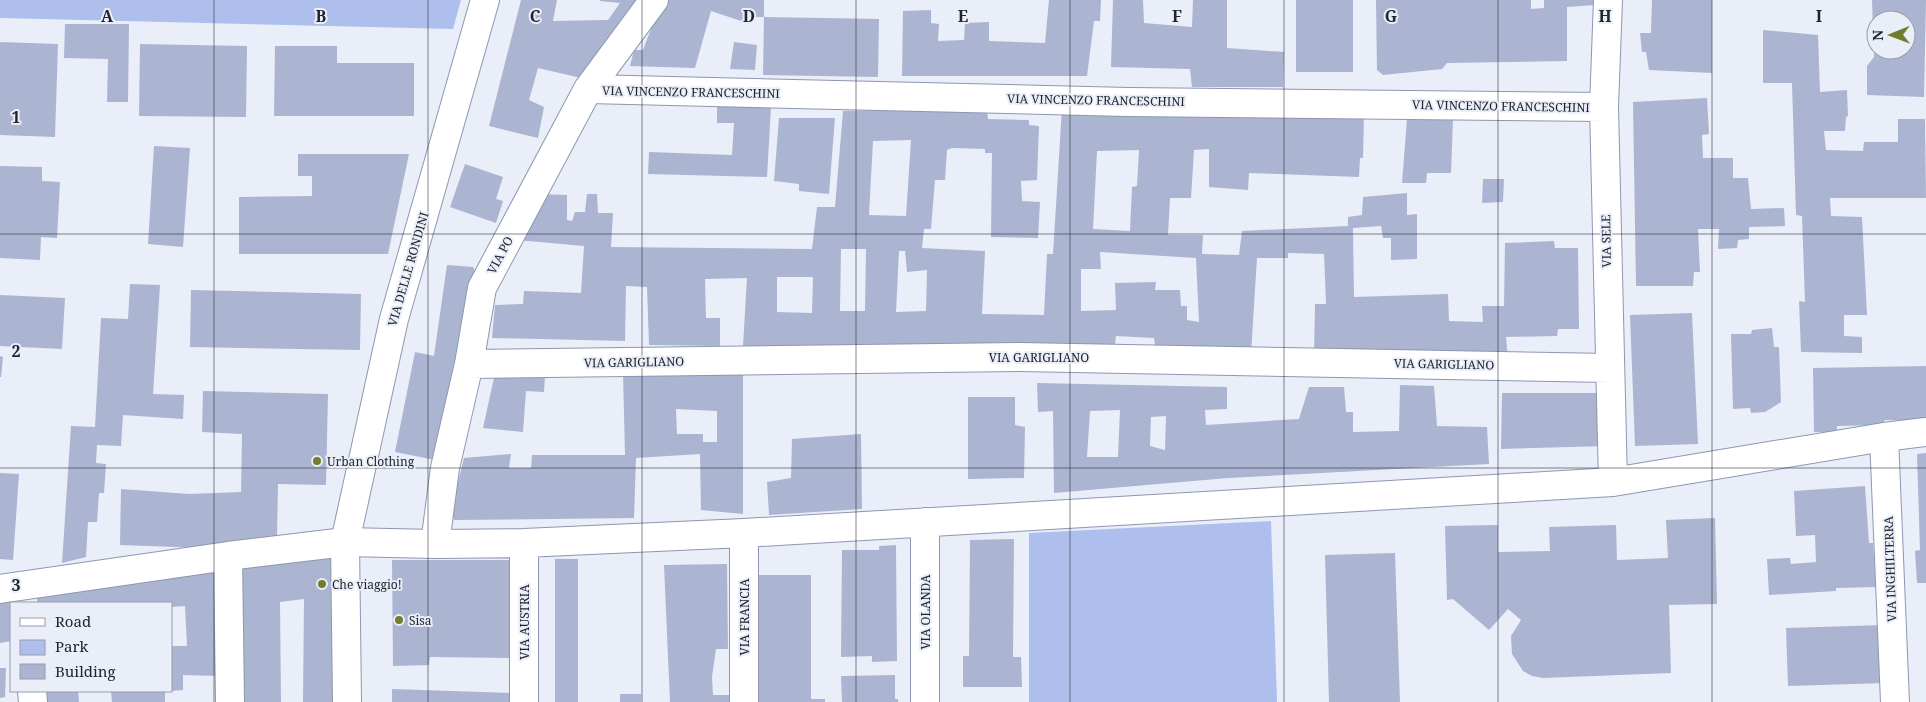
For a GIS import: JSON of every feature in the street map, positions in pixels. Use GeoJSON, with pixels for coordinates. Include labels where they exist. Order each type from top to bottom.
{"type":"FeatureCollection","features":[{"type":"Feature","properties":{"kind":"street","name":"VIA DELLE RONDINI"},"geometry":{"type":"LineString","coordinates":[[347,702],[345,542],[394,319],[485,0]]}},
{"type":"Feature","properties":{"kind":"street","name":"VIA PO"},"geometry":{"type":"LineString","coordinates":[[435,544],[445,468],[469,364],[482,288],[588,89],[654,0]]}},
{"type":"Feature","properties":{"kind":"street","name":"VIA SELE"},"geometry":{"type":"LineString","coordinates":[[1608,0],[1604,107],[1613,482]]}},
{"type":"Feature","properties":{"kind":"street","name":"VIA VINCENZO FRANCESCHINI"},"geometry":{"type":"LineString","coordinates":[[588,89],[1128,102],[1604,107]]}},
{"type":"Feature","properties":{"kind":"street","name":"VIA GARIGLIANO"},"geometry":{"type":"LineString","coordinates":[[469,364],[1020,357],[1609,368]]}},
{"type":"Feature","properties":{"kind":"street"},"geometry":{"type":"LineString","coordinates":[[16,592],[228,556],[345,542],[435,544],[524,542],[744,533],[1613,482],[1884,437],[1926,432]]}},
{"type":"Feature","properties":{"kind":"street","name":"VIA INGHILTERRA"},"geometry":{"type":"LineString","coordinates":[[1884,437],[1895,702]]}},
{"type":"Feature","properties":{"kind":"street","name":"VIA OLANDA"},"geometry":{"type":"LineString","coordinates":[[924,702],[925,522]]}},
{"type":"Feature","properties":{"kind":"street","name":"VIA FRANCIA"},"geometry":{"type":"LineString","coordinates":[[744,533],[744,702]]}},
{"type":"Feature","properties":{"kind":"street","name":"VIA AUSTRIA"},"geometry":{"type":"LineString","coordinates":[[524,542],[524,702]]}},
{"type":"Feature","properties":{"kind":"street"},"geometry":{"type":"LineString","coordinates":[[228,556],[230,702]]}},
{"type":"Feature","properties":{"kind":"green space"},"geometry":{"type":"Polygon","coordinates":[[[0,0],[461,0],[453,29],[0,18],[0,0]]]}},
{"type":"Feature","properties":{"kind":"green space"},"geometry":{"type":"Polygon","coordinates":[[[1271,521],[1277,702],[1029,702],[1029,533],[1271,521]]]}},
{"type":"Feature","properties":{"kind":"building"},"geometry":{"type":"Polygon","coordinates":[[[521,0],[557,0],[553,21],[608,20],[620,3],[600,0],[639,0],[581,78],[538,68],[529,100],[544,107],[538,138],[489,126],[521,0]]]}},
{"type":"Feature","properties":{"kind":"building"},"geometry":{"type":"Polygon","coordinates":[[[662,0],[764,0],[764,17],[744,17],[744,22],[711,11],[695,68],[630,66],[634,50],[643,50],[662,0]]]}},
{"type":"Feature","properties":{"kind":"building"},"geometry":{"type":"Polygon","coordinates":[[[1049,0],[1101,0],[1100,21],[1094,21],[1087,76],[902,76],[903,11],[931,10],[931,23],[939,24],[938,41],[964,40],[965,23],[989,22],[989,41],[1045,43],[1049,0]]]}},
{"type":"Feature","properties":{"kind":"building"},"geometry":{"type":"Polygon","coordinates":[[[1113,0],[1143,0],[1144,23],[1192,27],[1193,0],[1227,0],[1227,48],[1284,52],[1283,87],[1192,87],[1190,69],[1111,67],[1113,0]]]}},
{"type":"Feature","properties":{"kind":"building"},"geometry":{"type":"Polygon","coordinates":[[[1296,0],[1353,0],[1353,72],[1296,72],[1296,0]]]}},
{"type":"Feature","properties":{"kind":"building"},"geometry":{"type":"Polygon","coordinates":[[[1376,0],[1531,0],[1531,9],[1544,8],[1544,0],[1595,0],[1595,5],[1567,7],[1567,61],[1447,63],[1442,69],[1383,75],[1377,70],[1376,0]]]}},
{"type":"Feature","properties":{"kind":"building"},"geometry":{"type":"Polygon","coordinates":[[[1652,0],[1712,0],[1712,73],[1649,70],[1646,52],[1642,52],[1640,33],[1651,33],[1652,0]]]}},
{"type":"Feature","properties":{"kind":"building"},"geometry":{"type":"Polygon","coordinates":[[[1872,0],[1926,0],[1924,97],[1867,95],[1867,66],[1872,60],[1916,60],[1916,10],[1872,10],[1872,0]]]}},
{"type":"Feature","properties":{"kind":"building"},"geometry":{"type":"Polygon","coordinates":[[[764,17],[879,19],[878,77],[763,75],[764,17]]]}},
{"type":"Feature","properties":{"kind":"building"},"geometry":{"type":"Polygon","coordinates":[[[65,24],[129,24],[128,102],[107,102],[108,59],[64,58],[65,24]]]}},
{"type":"Feature","properties":{"kind":"building"},"geometry":{"type":"Polygon","coordinates":[[[1763,30],[1818,35],[1820,92],[1847,90],[1848,116],[1846,117],[1845,131],[1824,131],[1826,150],[1863,151],[1864,142],[1898,142],[1898,119],[1925,119],[1926,198],[1830,198],[1831,216],[1862,217],[1867,315],[1844,315],[1844,336],[1862,337],[1862,353],[1801,352],[1799,301],[1805,302],[1802,216],[1796,215],[1792,83],[1763,83],[1763,30]]]}},
{"type":"Feature","properties":{"kind":"building"},"geometry":{"type":"Polygon","coordinates":[[[0,42],[58,44],[55,137],[0,135],[0,42]]]}},
{"type":"Feature","properties":{"kind":"building"},"geometry":{"type":"Polygon","coordinates":[[[734,42],[757,45],[755,70],[730,69],[734,42]]]}},
{"type":"Feature","properties":{"kind":"building"},"geometry":{"type":"Polygon","coordinates":[[[140,44],[247,46],[246,117],[139,116],[140,44]]]}},
{"type":"Feature","properties":{"kind":"building"},"geometry":{"type":"Polygon","coordinates":[[[275,46],[337,46],[337,63],[414,63],[414,116],[274,116],[275,46]]]}},
{"type":"Feature","properties":{"kind":"building"},"geometry":{"type":"Polygon","coordinates":[[[1707,98],[1709,134],[1702,135],[1703,158],[1733,158],[1733,178],[1748,178],[1751,209],[1784,208],[1785,226],[1749,227],[1749,239],[1738,240],[1737,248],[1718,249],[1719,229],[1698,229],[1700,272],[1694,272],[1693,286],[1636,286],[1633,102],[1707,98]]]}},
{"type":"Feature","properties":{"kind":"building"},"geometry":{"type":"Polygon","coordinates":[[[717,105],[771,107],[767,177],[648,174],[649,152],[732,155],[734,123],[717,123],[717,105]]]}},
{"type":"Feature","properties":{"kind":"building"},"geometry":{"type":"Polygon","coordinates":[[[1062,108],[1364,114],[1363,158],[1360,158],[1359,177],[1249,173],[1248,190],[1209,187],[1209,149],[1194,150],[1191,198],[1170,198],[1168,235],[1203,235],[1202,254],[1239,255],[1242,231],[1348,226],[1348,217],[1362,215],[1363,197],[1407,193],[1407,215],[1417,214],[1417,259],[1391,260],[1391,238],[1383,238],[1381,226],[1353,228],[1354,297],[1448,294],[1449,321],[1483,322],[1482,306],[1504,306],[1505,243],[1554,241],[1555,248],[1578,248],[1579,329],[1558,329],[1557,336],[1506,337],[1508,359],[1314,354],[1315,304],[1326,304],[1324,254],[1288,253],[1288,258],[1257,258],[1251,353],[1156,353],[1154,338],[1116,336],[1114,352],[743,346],[747,278],[705,279],[706,318],[720,318],[720,346],[649,345],[647,287],[626,286],[625,341],[492,338],[495,305],[523,304],[524,291],[581,293],[584,246],[517,240],[537,194],[567,195],[567,220],[572,221],[575,212],[585,212],[587,194],[597,194],[598,213],[613,213],[611,247],[812,249],[817,207],[835,207],[843,111],[987,109],[988,119],[1029,120],[1029,125],[1039,126],[1037,180],[1021,181],[1022,201],[1040,202],[1038,238],[991,237],[992,153],[985,153],[985,149],[952,148],[947,150],[945,180],[935,180],[931,229],[924,229],[922,248],[985,251],[982,314],[1044,315],[1047,254],[1053,254],[1062,108]],[[911,140],[873,141],[869,215],[906,216],[911,140]],[[1139,150],[1097,151],[1093,229],[1130,231],[1132,187],[1137,186],[1139,150]],[[841,249],[840,311],[865,311],[866,249],[841,249]],[[899,251],[896,312],[926,311],[927,270],[907,272],[905,251],[899,251]],[[1100,252],[1101,269],[1081,269],[1081,311],[1116,310],[1115,283],[1156,282],[1155,290],[1180,290],[1181,306],[1187,306],[1187,320],[1199,322],[1196,258],[1100,252]],[[777,277],[777,312],[812,313],[813,277],[777,277]]]}},
{"type":"Feature","properties":{"kind":"building"},"geometry":{"type":"Polygon","coordinates":[[[779,118],[835,118],[829,194],[799,191],[799,184],[774,181],[779,118]]]}},
{"type":"Feature","properties":{"kind":"building"},"geometry":{"type":"Polygon","coordinates":[[[1407,119],[1453,119],[1451,173],[1427,173],[1426,183],[1402,183],[1407,119]]]}},
{"type":"Feature","properties":{"kind":"building"},"geometry":{"type":"Polygon","coordinates":[[[154,146],[190,148],[183,247],[148,244],[154,146]]]}},
{"type":"Feature","properties":{"kind":"building"},"geometry":{"type":"Polygon","coordinates":[[[298,154],[409,154],[388,254],[239,254],[239,197],[312,196],[312,176],[298,176],[298,154]]]}},
{"type":"Feature","properties":{"kind":"building"},"geometry":{"type":"Polygon","coordinates":[[[465,164],[503,177],[496,199],[503,201],[496,223],[450,207],[465,164]]]}},
{"type":"Feature","properties":{"kind":"building"},"geometry":{"type":"Polygon","coordinates":[[[0,166],[42,167],[42,181],[60,182],[57,238],[41,237],[40,260],[0,258],[0,166]]]}},
{"type":"Feature","properties":{"kind":"building"},"geometry":{"type":"Polygon","coordinates":[[[1483,179],[1504,179],[1503,202],[1482,203],[1483,179]]]}},
{"type":"Feature","properties":{"kind":"building"},"geometry":{"type":"Polygon","coordinates":[[[447,265],[473,267],[476,273],[445,462],[395,452],[415,352],[434,356],[447,265]]]}},
{"type":"Feature","properties":{"kind":"building"},"geometry":{"type":"Polygon","coordinates":[[[130,284],[160,285],[153,394],[184,395],[183,419],[123,415],[121,446],[97,445],[96,463],[106,464],[104,493],[99,493],[97,522],[88,522],[86,557],[62,563],[71,426],[95,427],[101,318],[128,319],[130,284]]]}},
{"type":"Feature","properties":{"kind":"building"},"geometry":{"type":"Polygon","coordinates":[[[191,290],[361,294],[360,350],[190,347],[191,290]]]}},
{"type":"Feature","properties":{"kind":"building"},"geometry":{"type":"Polygon","coordinates":[[[0,295],[65,298],[62,349],[0,346],[0,295]]]}},
{"type":"Feature","properties":{"kind":"building"},"geometry":{"type":"Polygon","coordinates":[[[1692,313],[1698,444],[1635,446],[1630,315],[1692,313]]]}},
{"type":"Feature","properties":{"kind":"building"},"geometry":{"type":"Polygon","coordinates":[[[1772,328],[1774,347],[1779,347],[1781,402],[1765,412],[1751,413],[1750,408],[1733,409],[1731,334],[1751,334],[1752,330],[1772,328]]]}},
{"type":"Feature","properties":{"kind":"building"},"geometry":{"type":"Polygon","coordinates":[[[0,356],[3,357],[1,377],[0,377],[0,356]]]}},
{"type":"Feature","properties":{"kind":"building"},"geometry":{"type":"Polygon","coordinates":[[[1926,366],[1926,421],[1885,420],[1881,425],[1837,426],[1837,432],[1814,432],[1813,368],[1926,366]]]}},
{"type":"Feature","properties":{"kind":"building"},"geometry":{"type":"Polygon","coordinates":[[[495,373],[545,376],[544,392],[526,391],[523,432],[483,428],[495,373]]]}},
{"type":"Feature","properties":{"kind":"building"},"geometry":{"type":"Polygon","coordinates":[[[623,373],[743,374],[743,514],[701,510],[700,454],[636,458],[634,518],[454,520],[451,510],[464,458],[511,454],[509,468],[531,468],[532,455],[625,455],[623,373]],[[676,409],[677,434],[703,434],[703,442],[717,442],[717,411],[676,409]]]}},
{"type":"Feature","properties":{"kind":"building"},"geometry":{"type":"Polygon","coordinates":[[[1037,383],[1227,387],[1227,409],[1205,410],[1206,425],[1299,419],[1309,387],[1344,387],[1346,412],[1353,412],[1353,432],[1399,431],[1400,385],[1434,386],[1437,426],[1487,427],[1489,464],[1228,478],[1054,493],[1053,411],[1038,412],[1037,383]],[[1120,410],[1090,411],[1087,457],[1118,457],[1120,410]],[[1166,416],[1151,417],[1150,446],[1165,450],[1166,416]]]}},
{"type":"Feature","properties":{"kind":"building"},"geometry":{"type":"Polygon","coordinates":[[[203,391],[328,394],[326,485],[278,484],[277,538],[205,548],[120,545],[121,489],[189,494],[241,492],[242,434],[202,432],[203,391]]]}},
{"type":"Feature","properties":{"kind":"building"},"geometry":{"type":"Polygon","coordinates":[[[1502,393],[1602,393],[1606,446],[1501,449],[1502,393]]]}},
{"type":"Feature","properties":{"kind":"building"},"geometry":{"type":"Polygon","coordinates":[[[968,397],[1015,397],[1015,425],[1025,427],[1024,478],[968,479],[968,397]]]}},
{"type":"Feature","properties":{"kind":"building"},"geometry":{"type":"Polygon","coordinates":[[[861,434],[862,509],[769,515],[767,482],[791,478],[792,439],[861,434]]]}},
{"type":"Feature","properties":{"kind":"building"},"geometry":{"type":"Polygon","coordinates":[[[1926,453],[1926,583],[1917,583],[1915,551],[1920,550],[1917,454],[1926,453]]]}},
{"type":"Feature","properties":{"kind":"building"},"geometry":{"type":"Polygon","coordinates":[[[0,473],[19,474],[13,560],[0,559],[0,473]]]}},
{"type":"Feature","properties":{"kind":"building"},"geometry":{"type":"Polygon","coordinates":[[[1865,486],[1869,543],[1873,543],[1876,587],[1836,588],[1836,591],[1769,595],[1767,559],[1790,558],[1791,564],[1816,562],[1815,535],[1796,536],[1794,491],[1865,486]]]}},
{"type":"Feature","properties":{"kind":"building"},"geometry":{"type":"Polygon","coordinates":[[[1715,518],[1717,604],[1669,605],[1671,673],[1543,678],[1532,676],[1523,671],[1512,654],[1511,636],[1521,620],[1508,609],[1489,630],[1453,599],[1447,600],[1445,526],[1498,525],[1498,552],[1550,551],[1549,527],[1616,525],[1617,560],[1668,558],[1666,520],[1715,518]]]}},
{"type":"Feature","properties":{"kind":"building"},"geometry":{"type":"Polygon","coordinates":[[[1014,539],[1013,657],[1021,657],[1022,687],[963,687],[963,656],[969,656],[970,540],[1014,539]]]}},
{"type":"Feature","properties":{"kind":"building"},"geometry":{"type":"Polygon","coordinates":[[[896,545],[897,661],[872,662],[872,656],[841,657],[842,550],[879,550],[879,546],[896,545]]]}},
{"type":"Feature","properties":{"kind":"building"},"geometry":{"type":"Polygon","coordinates":[[[332,553],[335,702],[303,702],[304,599],[280,602],[281,702],[243,702],[241,565],[332,553]]]}},
{"type":"Feature","properties":{"kind":"building"},"geometry":{"type":"Polygon","coordinates":[[[1395,553],[1400,702],[1329,702],[1325,555],[1395,553]]]}},
{"type":"Feature","properties":{"kind":"building"},"geometry":{"type":"Polygon","coordinates":[[[555,559],[578,559],[578,702],[555,702],[555,559]]]}},
{"type":"Feature","properties":{"kind":"building"},"geometry":{"type":"Polygon","coordinates":[[[392,560],[509,560],[510,658],[430,657],[429,665],[393,666],[392,560]]]}},
{"type":"Feature","properties":{"kind":"building"},"geometry":{"type":"Polygon","coordinates":[[[727,564],[728,649],[716,649],[712,677],[713,695],[731,695],[731,702],[670,702],[664,565],[727,564]]]}},
{"type":"Feature","properties":{"kind":"building"},"geometry":{"type":"Polygon","coordinates":[[[216,572],[218,676],[183,675],[183,690],[172,691],[172,646],[187,646],[185,606],[172,607],[172,602],[37,602],[37,594],[216,572]]]}},
{"type":"Feature","properties":{"kind":"building"},"geometry":{"type":"Polygon","coordinates":[[[757,575],[811,575],[811,699],[825,699],[825,702],[756,702],[757,575]]]}},
{"type":"Feature","properties":{"kind":"building"},"geometry":{"type":"Polygon","coordinates":[[[15,599],[16,602],[10,602],[10,641],[0,643],[0,602],[15,599]]]}},
{"type":"Feature","properties":{"kind":"building"},"geometry":{"type":"Polygon","coordinates":[[[1884,625],[1886,683],[1788,686],[1786,628],[1884,625]]]}},
{"type":"Feature","properties":{"kind":"building"},"geometry":{"type":"Polygon","coordinates":[[[0,668],[6,668],[5,697],[0,698],[0,668]]]}},
{"type":"Feature","properties":{"kind":"building"},"geometry":{"type":"Polygon","coordinates":[[[895,675],[895,699],[898,699],[898,702],[842,702],[841,676],[895,675]]]}},
{"type":"Feature","properties":{"kind":"building"},"geometry":{"type":"Polygon","coordinates":[[[392,689],[512,693],[511,702],[392,702],[392,689]]]}},
{"type":"Feature","properties":{"kind":"building"},"geometry":{"type":"Polygon","coordinates":[[[43,692],[78,692],[79,702],[44,702],[43,692]]]}},
{"type":"Feature","properties":{"kind":"building"},"geometry":{"type":"Polygon","coordinates":[[[111,692],[165,692],[165,702],[112,702],[111,692]]]}},
{"type":"Feature","properties":{"kind":"building"},"geometry":{"type":"Polygon","coordinates":[[[620,694],[641,694],[641,702],[620,702],[620,694]]]}},
{"type":"Feature","properties":{"kind":"place","name":"Urban Clothing"},"geometry":{"type":"Point","coordinates":[317,461]}},
{"type":"Feature","properties":{"kind":"place","name":"Che viaggio!"},"geometry":{"type":"Point","coordinates":[322,584]}},
{"type":"Feature","properties":{"kind":"place","name":"Sisa"},"geometry":{"type":"Point","coordinates":[399,620]}}]}
